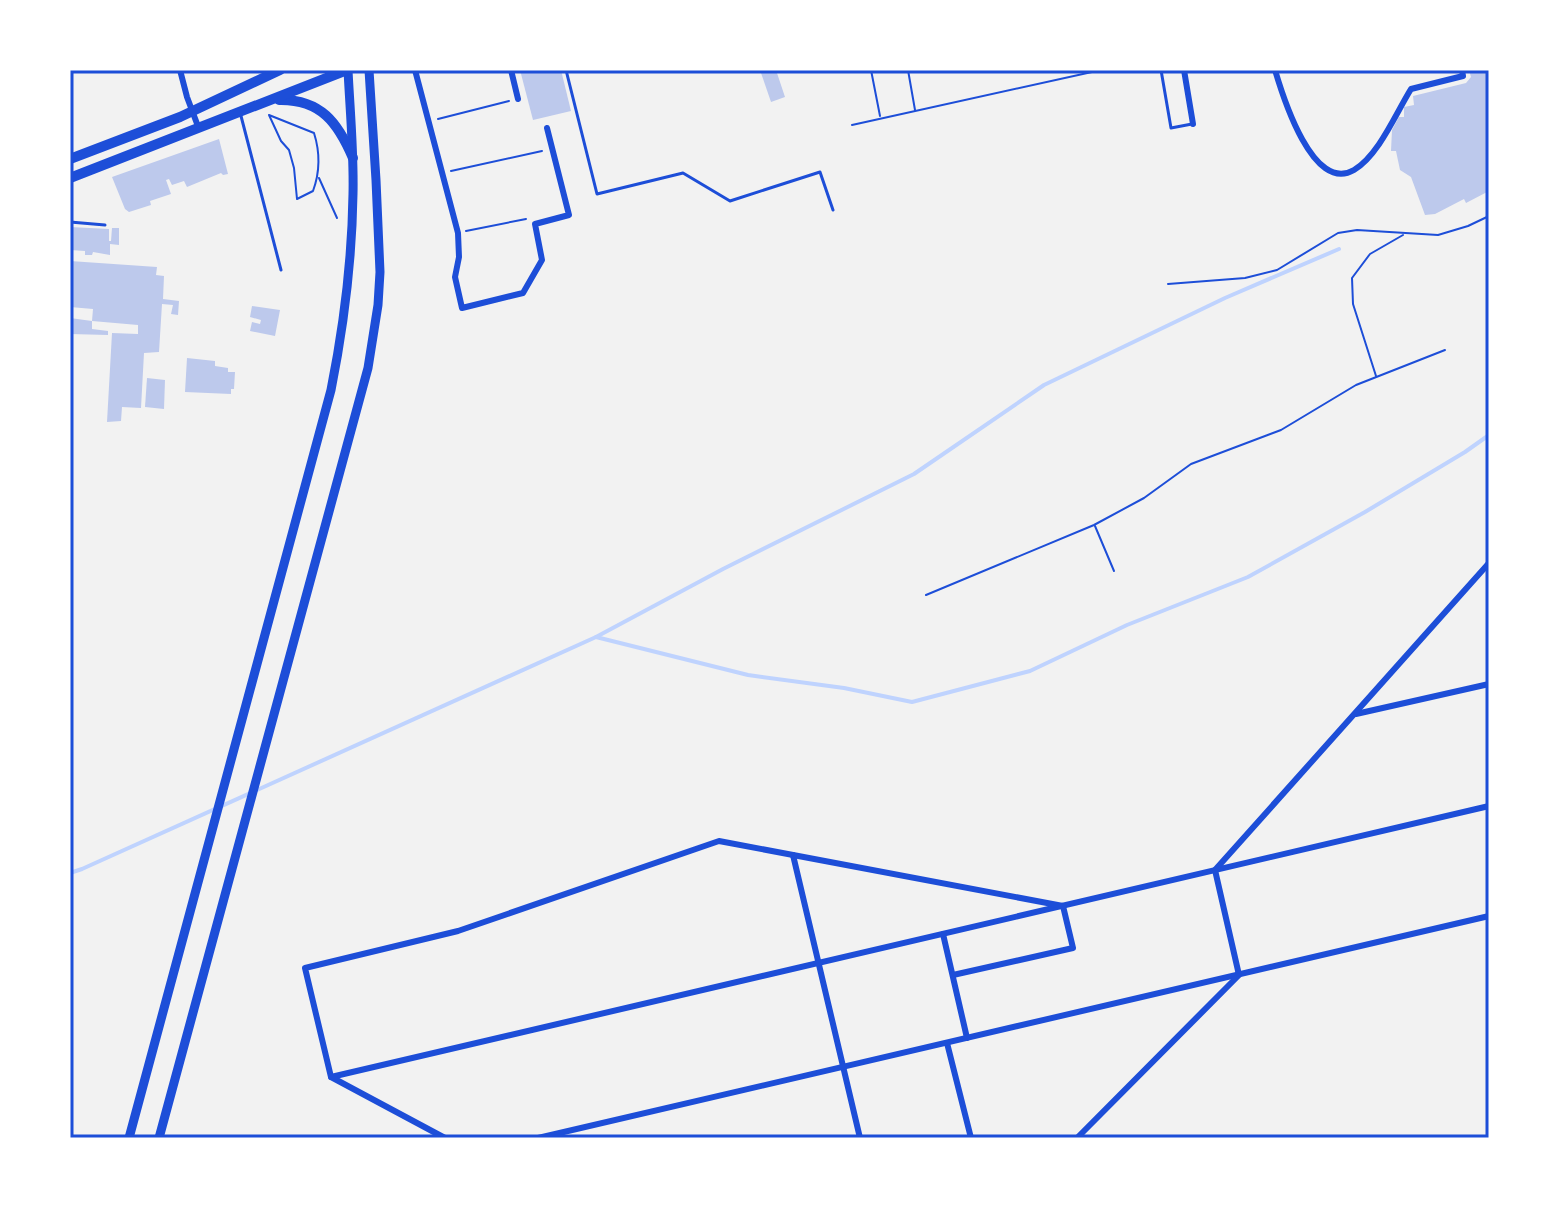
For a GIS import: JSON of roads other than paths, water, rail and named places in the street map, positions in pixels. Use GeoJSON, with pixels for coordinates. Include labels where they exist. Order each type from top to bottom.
{"type":"FeatureCollection","features":[{"type":"Feature","properties":{"kind":"main road"},"geometry":{"type":"LineString","coordinates":[[70,159],[192,111],[280,70]]}},
{"type":"Feature","properties":{"kind":"main road"},"geometry":{"type":"LineString","coordinates":[[70,178],[348,70],[353,158],[352,231],[345,311],[331,390],[129,1138]]}},
{"type":"Feature","properties":{"kind":"main road"},"geometry":{"type":"LineString","coordinates":[[159,1138],[361,398],[373,337],[380,272],[369,70]]}},
{"type":"Feature","properties":{"kind":"main road"},"geometry":{"type":"LineString","coordinates":[[273,100],[294,100],[323,113],[340,130],[353,158]]}},
{"type":"Feature","properties":{"kind":"street"},"geometry":{"type":"LineString","coordinates":[[180,70],[199,129]]}},
{"type":"Feature","properties":{"kind":"street"},"geometry":{"type":"LineString","coordinates":[[415,70],[458,233],[459,257],[455,277],[462,308],[523,293],[542,260],[535,224],[569,215],[547,128]]}},
{"type":"Feature","properties":{"kind":"street"},"geometry":{"type":"LineString","coordinates":[[511,70],[518,99]]}},
{"type":"Feature","properties":{"kind":"street"},"geometry":{"type":"LineString","coordinates":[[1184,70],[1193,124]]}},
{"type":"Feature","properties":{"kind":"street"},"geometry":{"type":"LineString","coordinates":[[1275,70],[1298,131],[1322,166],[1338,174],[1356,169],[1375,149],[1411,89],[1462,73]]}},
{"type":"Feature","properties":{"kind":"street"},"geometry":{"type":"LineString","coordinates":[[1215,870],[1489,563]]}},
{"type":"Feature","properties":{"kind":"street"},"geometry":{"type":"LineString","coordinates":[[1354,714],[1489,684]]}},
{"type":"Feature","properties":{"kind":"street"},"geometry":{"type":"LineString","coordinates":[[331,1077],[1489,806]]}},
{"type":"Feature","properties":{"kind":"street"},"geometry":{"type":"LineString","coordinates":[[445,1138],[331,1077],[305,968],[458,931],[719,841],[1063,906]]}},
{"type":"Feature","properties":{"kind":"street"},"geometry":{"type":"LineString","coordinates":[[793,855],[860,1138]]}},
{"type":"Feature","properties":{"kind":"street"},"geometry":{"type":"LineString","coordinates":[[1215,870],[1239,975]]}},
{"type":"Feature","properties":{"kind":"street"},"geometry":{"type":"LineString","coordinates":[[953,975],[1073,948],[1063,906]]}},
{"type":"Feature","properties":{"kind":"street"},"geometry":{"type":"LineString","coordinates":[[538,1138],[1489,916]]}},
{"type":"Feature","properties":{"kind":"street"},"geometry":{"type":"LineString","coordinates":[[943,934],[967,1038]]}},
{"type":"Feature","properties":{"kind":"street"},"geometry":{"type":"LineString","coordinates":[[1077,1138],[1239,975]]}},
{"type":"Feature","properties":{"kind":"street"},"geometry":{"type":"LineString","coordinates":[[947,1043],[971,1138]]}},
{"type":"Feature","properties":{"kind":"lane"},"geometry":{"type":"LineString","coordinates":[[566,70],[597,194],[683,173],[730,201],[820,172],[833,210]]}},
{"type":"Feature","properties":{"kind":"lane"},"geometry":{"type":"LineString","coordinates":[[1161,70],[1171,128],[1193,124]]}},
{"type":"Feature","properties":{"kind":"lane"},"geometry":{"type":"LineString","coordinates":[[240,113],[281,270]]}},
{"type":"Feature","properties":{"kind":"lane"},"geometry":{"type":"LineString","coordinates":[[70,222],[105,225]]}},
{"type":"Feature","properties":{"kind":"waterway"},"geometry":{"type":"LineString","coordinates":[[596,637],[723,569],[914,474],[1044,385],[1225,298],[1339,249]]}},
{"type":"Feature","properties":{"kind":"waterway"},"geometry":{"type":"LineString","coordinates":[[70,873],[596,637],[748,675],[844,688],[912,702],[1030,671],[1127,625],[1248,577],[1365,512],[1489,435]]}}]}
